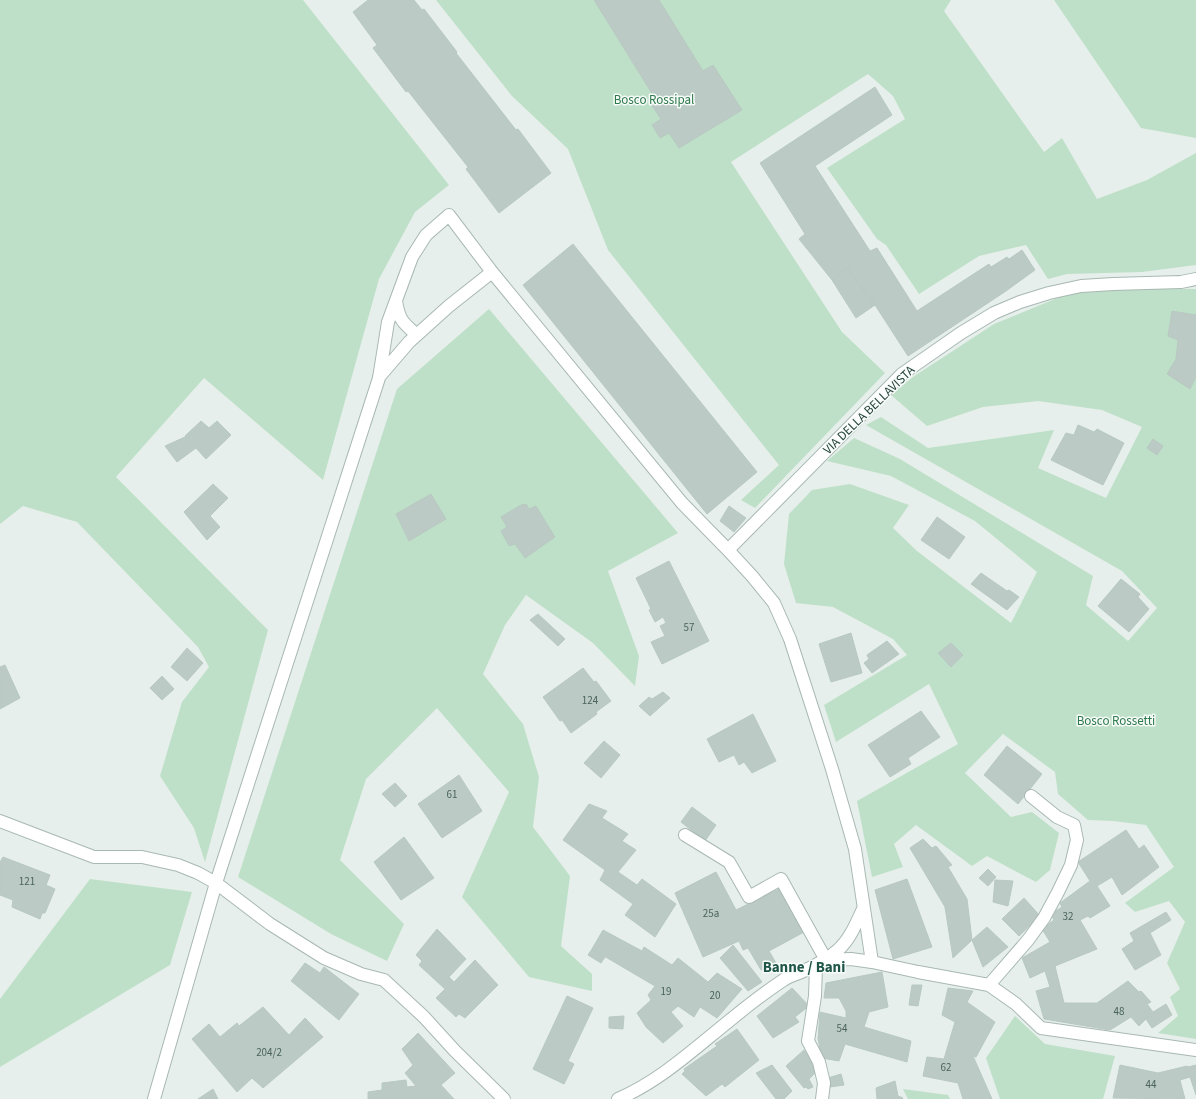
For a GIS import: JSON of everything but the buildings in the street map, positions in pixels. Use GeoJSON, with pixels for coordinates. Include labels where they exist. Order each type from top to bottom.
{"type":"FeatureCollection","features":[{"type":"Feature","properties":{"kind":"street"},"geometry":{"type":"LineString","coordinates":[[154,1099],[216,883],[378,378],[388,322],[412,257],[426,234],[449,215],[492,272],[682,503],[752,576],[774,603],[790,639],[832,769],[854,849],[872,962]]}},
{"type":"Feature","properties":{"kind":"street"},"geometry":{"type":"LineString","coordinates":[[378,378],[409,342],[449,306],[492,272]]}},
{"type":"Feature","properties":{"kind":"street","name":"VIA DELLA BELLAVISTA"},"geometry":{"type":"LineString","coordinates":[[728,550],[902,374],[961,333],[994,313],[1020,302],[1049,293],[1081,286],[1181,282],[1196,279]]}},
{"type":"Feature","properties":{"kind":"street"},"geometry":{"type":"LineString","coordinates":[[396,301],[398,314],[404,324],[417,335]]}},
{"type":"Feature","properties":{"kind":"street"},"geometry":{"type":"LineString","coordinates":[[989,985],[1028,940],[1044,918],[1071,865],[1077,840],[1074,825],[1057,817],[1031,796]]}},
{"type":"Feature","properties":{"kind":"street"},"geometry":{"type":"LineString","coordinates":[[0,821],[94,857],[142,857],[178,865],[198,873],[216,883],[270,924],[324,958],[361,974],[384,980],[424,1017],[455,1051],[504,1099]]}},
{"type":"Feature","properties":{"kind":"street"},"geometry":{"type":"LineString","coordinates":[[685,834],[729,862],[749,896],[781,879],[821,963],[808,1041],[819,1062],[824,1084],[822,1099]]}},
{"type":"Feature","properties":{"kind":"street"},"geometry":{"type":"LineString","coordinates":[[618,1099],[634,1092],[664,1072],[784,979],[821,963],[838,950],[848,938],[863,909]]}},
{"type":"Feature","properties":{"kind":"street"},"geometry":{"type":"LineString","coordinates":[[821,963],[851,959],[989,985],[1016,1004],[1042,1028],[1196,1050]]}},
{"type":"Feature","properties":{"kind":"green space"},"geometry":{"type":"Polygon","coordinates":[[[0,0],[303,0],[449,185],[415,212],[379,279],[323,480],[204,378],[116,477],[268,630],[205,862],[194,828],[160,776],[182,702],[209,667],[198,647],[77,522],[23,506],[0,524],[0,0]]]}},
{"type":"Feature","properties":{"kind":"green space","name":"Bosco Rossipal"},"geometry":{"type":"Polygon","coordinates":[[[436,0],[951,0],[944,11],[1044,152],[1062,138],[1097,199],[1147,180],[1196,153],[1196,265],[1142,272],[1067,274],[1048,279],[1026,245],[979,256],[919,294],[886,245],[877,239],[827,168],[905,119],[893,96],[868,74],[731,162],[842,332],[885,373],[755,508],[741,500],[779,465],[608,250],[568,149],[512,96],[436,0]]]}},
{"type":"Feature","properties":{"kind":"green space"},"geometry":{"type":"Polygon","coordinates":[[[1054,0],[1196,0],[1196,138],[1141,128],[1054,0]]]}},
{"type":"Feature","properties":{"kind":"green space","name":"Bosco Rossetti"},"geometry":{"type":"Polygon","coordinates":[[[1134,288],[1196,289],[1196,1039],[1158,1033],[1178,1016],[1170,997],[1180,989],[1167,963],[1185,922],[1169,901],[1135,912],[1125,903],[1174,867],[1146,825],[1088,820],[1058,794],[1055,772],[1003,734],[965,773],[1011,817],[1032,812],[1059,833],[1050,870],[1036,882],[987,856],[972,866],[916,825],[894,844],[903,867],[872,877],[857,801],[958,744],[929,684],[836,742],[824,705],[907,655],[893,639],[833,607],[796,603],[784,564],[789,514],[812,490],[850,484],[909,505],[893,528],[917,551],[1011,623],[1037,572],[975,521],[891,476],[827,461],[854,438],[900,459],[1093,576],[1086,605],[1128,641],[1157,608],[1122,571],[866,425],[881,417],[928,448],[1054,430],[1038,468],[1106,498],[1142,427],[1102,410],[1038,401],[983,407],[927,426],[891,395],[913,377],[994,324],[1067,294],[1134,288]]]}},
{"type":"Feature","properties":{"kind":"green space"},"geometry":{"type":"Polygon","coordinates":[[[489,309],[678,533],[608,571],[639,656],[635,686],[593,643],[526,595],[505,625],[483,674],[523,724],[539,777],[533,827],[570,876],[561,946],[592,974],[592,991],[529,977],[462,897],[509,792],[437,708],[366,779],[340,860],[404,924],[387,961],[331,934],[238,877],[397,389],[489,309]]]}},
{"type":"Feature","properties":{"kind":"green space"},"geometry":{"type":"Polygon","coordinates":[[[90,879],[192,892],[170,965],[0,1067],[0,999],[90,879]]]}},
{"type":"Feature","properties":{"kind":"green space"},"geometry":{"type":"Polygon","coordinates":[[[1015,1016],[1045,1044],[1115,1056],[1103,1099],[1000,1099],[986,1058],[1015,1016]]]}},
{"type":"Feature","properties":{"kind":"green space"},"geometry":{"type":"Polygon","coordinates":[[[903,1089],[948,1095],[950,1099],[908,1099],[903,1089]]]}},
{"type":"Feature","properties":{"kind":"district","name":"Banne / Bani"},"geometry":{"type":"Point","coordinates":[804,967]}}]}
